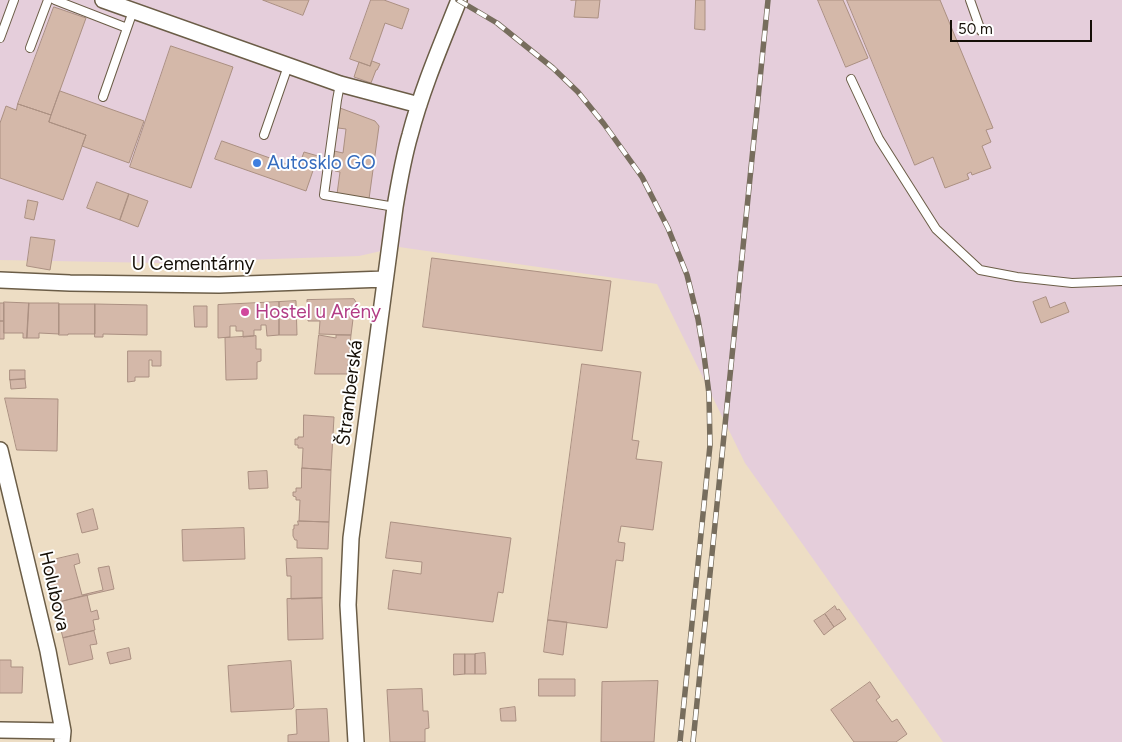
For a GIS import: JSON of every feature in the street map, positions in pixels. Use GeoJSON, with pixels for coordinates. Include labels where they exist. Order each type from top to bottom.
{"type":"FeatureCollection","features":[{"type":"Feature","properties":{"kind":"street"},"geometry":{"type":"LineString","coordinates":[[103,0],[340,84],[419,105]]}},
{"type":"Feature","properties":{"kind":"street","name":"Štramberská"},"geometry":{"type":"LineString","coordinates":[[356,742],[348,614],[351,538],[385,279],[395,207],[409,136],[459,0]]}},
{"type":"Feature","properties":{"kind":"street","name":"U Cementárny"},"geometry":{"type":"LineString","coordinates":[[0,280],[70,284],[219,285],[385,279]]}},
{"type":"Feature","properties":{"kind":"street","name":"Holubova"},"geometry":{"type":"LineString","coordinates":[[0,450],[48,651],[62,736]]}},
{"type":"Feature","properties":{"kind":"street"},"geometry":{"type":"LineString","coordinates":[[0,730],[62,736]]}},
{"type":"Feature","properties":{"kind":"lane"},"geometry":{"type":"LineString","coordinates":[[0,38],[14,0]]}},
{"type":"Feature","properties":{"kind":"lane"},"geometry":{"type":"LineString","coordinates":[[30,48],[48,0]]}},
{"type":"Feature","properties":{"kind":"lane"},"geometry":{"type":"LineString","coordinates":[[55,0],[127,28]]}},
{"type":"Feature","properties":{"kind":"lane"},"geometry":{"type":"LineString","coordinates":[[970,0],[981,31]]}},
{"type":"Feature","properties":{"kind":"lane"},"geometry":{"type":"LineString","coordinates":[[103,97],[133,11]]}},
{"type":"Feature","properties":{"kind":"lane"},"geometry":{"type":"LineString","coordinates":[[264,135],[288,66]]}},
{"type":"Feature","properties":{"kind":"lane"},"geometry":{"type":"LineString","coordinates":[[850,79],[879,139],[936,229],[980,270],[1017,277],[1072,282],[1122,281]]}},
{"type":"Feature","properties":{"kind":"lane"},"geometry":{"type":"LineString","coordinates":[[340,84],[336,100],[324,195],[395,207]]}},
{"type":"Feature","properties":{"kind":"shaded area"},"geometry":{"type":"Polygon","coordinates":[[[0,0],[1122,0],[1122,742],[943,742],[745,463],[657,284],[399,247],[359,256],[160,263],[0,260],[0,0]]]}},
{"type":"Feature","properties":{"kind":"building"},"geometry":{"type":"Polygon","coordinates":[[[263,0],[309,0],[303,15],[263,0]]]}},
{"type":"Feature","properties":{"kind":"building"},"geometry":{"type":"Polygon","coordinates":[[[371,0],[384,0],[409,9],[402,29],[385,23],[370,66],[350,59],[371,0]]]}},
{"type":"Feature","properties":{"kind":"building"},"geometry":{"type":"Polygon","coordinates":[[[576,0],[600,0],[598,18],[574,17],[576,0]]]}},
{"type":"Feature","properties":{"kind":"building"},"geometry":{"type":"Polygon","coordinates":[[[696,0],[705,0],[705,30],[695,29],[696,0]]]}},
{"type":"Feature","properties":{"kind":"building"},"geometry":{"type":"Polygon","coordinates":[[[818,0],[843,0],[868,58],[846,67],[818,0]]]}},
{"type":"Feature","properties":{"kind":"building"},"geometry":{"type":"Polygon","coordinates":[[[847,0],[940,0],[993,128],[986,130],[991,142],[982,146],[991,168],[972,175],[971,172],[967,174],[969,179],[945,188],[933,157],[915,165],[847,0]]]}},
{"type":"Feature","properties":{"kind":"building"},"geometry":{"type":"Polygon","coordinates":[[[54,7],[86,18],[51,115],[18,104],[54,7]]]}},
{"type":"Feature","properties":{"kind":"building"},"geometry":{"type":"Polygon","coordinates":[[[171,46],[233,67],[191,188],[130,167],[171,46]]]}},
{"type":"Feature","properties":{"kind":"building"},"geometry":{"type":"Polygon","coordinates":[[[372,61],[380,64],[371,83],[354,77],[359,62],[370,66],[372,61]]]}},
{"type":"Feature","properties":{"kind":"building"},"geometry":{"type":"Polygon","coordinates":[[[60,91],[144,121],[129,163],[82,146],[86,135],[49,122],[60,91]]]}},
{"type":"Feature","properties":{"kind":"building"},"geometry":{"type":"Polygon","coordinates":[[[18,104],[51,115],[49,122],[86,135],[63,200],[0,178],[0,123],[6,106],[16,110],[18,104]]]}},
{"type":"Feature","properties":{"kind":"building"},"geometry":{"type":"Polygon","coordinates":[[[340,108],[375,121],[379,126],[369,199],[337,194],[340,172],[335,171],[336,163],[333,163],[334,151],[343,153],[346,129],[338,128],[340,108]]]}},
{"type":"Feature","properties":{"kind":"building","name":"Autosklo GO"},"geometry":{"type":"Polygon","coordinates":[[[222,141],[298,168],[304,152],[318,156],[306,191],[215,159],[222,141]]]}},
{"type":"Feature","properties":{"kind":"building"},"geometry":{"type":"Polygon","coordinates":[[[97,182],[129,194],[120,220],[87,208],[97,182]]]}},
{"type":"Feature","properties":{"kind":"building"},"geometry":{"type":"Polygon","coordinates":[[[129,194],[148,201],[138,227],[120,220],[129,194]]]}},
{"type":"Feature","properties":{"kind":"building"},"geometry":{"type":"Polygon","coordinates":[[[28,200],[38,202],[34,220],[25,218],[28,200]]]}},
{"type":"Feature","properties":{"kind":"building"},"geometry":{"type":"Polygon","coordinates":[[[31,237],[55,240],[50,270],[27,266],[31,237]]]}},
{"type":"Feature","properties":{"kind":"building"},"geometry":{"type":"Polygon","coordinates":[[[432,258],[611,281],[602,351],[423,327],[432,258]]]}},
{"type":"Feature","properties":{"kind":"building"},"geometry":{"type":"Polygon","coordinates":[[[1046,297],[1050,308],[1065,302],[1069,312],[1041,323],[1033,302],[1046,297]]]}},
{"type":"Feature","properties":{"kind":"building"},"geometry":{"type":"Polygon","coordinates":[[[354,299],[356,302],[351,335],[319,334],[320,321],[308,321],[307,300],[354,299]]]}},
{"type":"Feature","properties":{"kind":"building"},"geometry":{"type":"Polygon","coordinates":[[[296,301],[297,335],[279,335],[279,302],[296,301]]]}},
{"type":"Feature","properties":{"kind":"building"},"geometry":{"type":"Polygon","coordinates":[[[4,302],[29,303],[27,338],[23,338],[23,333],[4,333],[4,302]]]}},
{"type":"Feature","properties":{"kind":"building"},"geometry":{"type":"Polygon","coordinates":[[[279,302],[279,335],[267,336],[266,325],[261,325],[261,330],[254,330],[254,336],[243,337],[243,331],[236,331],[236,326],[230,326],[230,337],[218,338],[218,305],[279,302]]]}},
{"type":"Feature","properties":{"kind":"building"},"geometry":{"type":"Polygon","coordinates":[[[0,303],[4,303],[4,321],[0,321],[0,303]]]}},
{"type":"Feature","properties":{"kind":"building"},"geometry":{"type":"Polygon","coordinates":[[[29,303],[59,303],[59,334],[39,333],[39,338],[27,338],[29,303]]]}},
{"type":"Feature","properties":{"kind":"building"},"geometry":{"type":"Polygon","coordinates":[[[59,304],[95,304],[95,334],[59,335],[59,304]]]}},
{"type":"Feature","properties":{"kind":"building"},"geometry":{"type":"Polygon","coordinates":[[[95,304],[147,305],[147,335],[103,334],[103,337],[95,337],[95,304]]]}},
{"type":"Feature","properties":{"kind":"building"},"geometry":{"type":"Polygon","coordinates":[[[194,306],[207,306],[207,327],[195,327],[194,306]]]}},
{"type":"Feature","properties":{"kind":"building"},"geometry":{"type":"Polygon","coordinates":[[[0,321],[4,321],[4,339],[0,339],[0,321]]]}},
{"type":"Feature","properties":{"kind":"building"},"geometry":{"type":"Polygon","coordinates":[[[319,335],[336,338],[336,335],[351,335],[347,374],[315,374],[319,335]]]}},
{"type":"Feature","properties":{"kind":"building"},"geometry":{"type":"Polygon","coordinates":[[[256,336],[256,349],[261,349],[261,361],[257,362],[257,379],[226,380],[225,338],[256,336]]]}},
{"type":"Feature","properties":{"kind":"building"},"geometry":{"type":"Polygon","coordinates":[[[128,351],[161,351],[161,366],[152,366],[152,360],[149,360],[149,377],[135,377],[135,381],[128,382],[128,351]]]}},
{"type":"Feature","properties":{"kind":"building"},"geometry":{"type":"Polygon","coordinates":[[[582,364],[641,372],[632,440],[639,441],[636,459],[662,462],[653,530],[621,526],[618,542],[625,543],[623,561],[616,560],[607,628],[548,620],[582,364]]]}},
{"type":"Feature","properties":{"kind":"building"},"geometry":{"type":"Polygon","coordinates":[[[10,370],[25,370],[25,379],[10,380],[10,370]]]}},
{"type":"Feature","properties":{"kind":"building"},"geometry":{"type":"Polygon","coordinates":[[[25,379],[26,388],[11,389],[10,380],[25,379]]]}},
{"type":"Feature","properties":{"kind":"building"},"geometry":{"type":"Polygon","coordinates":[[[5,398],[58,399],[57,451],[17,450],[5,398]]]}},
{"type":"Feature","properties":{"kind":"building"},"geometry":{"type":"Polygon","coordinates":[[[304,415],[334,417],[331,470],[302,468],[303,448],[298,448],[298,445],[295,445],[295,439],[303,437],[304,415]]]}},
{"type":"Feature","properties":{"kind":"building"},"geometry":{"type":"Polygon","coordinates":[[[302,468],[331,470],[329,522],[299,521],[300,500],[296,500],[293,492],[296,492],[296,488],[301,488],[302,468]]]}},
{"type":"Feature","properties":{"kind":"building"},"geometry":{"type":"Polygon","coordinates":[[[267,471],[268,488],[249,489],[248,472],[267,471]]]}},
{"type":"Feature","properties":{"kind":"building"},"geometry":{"type":"Polygon","coordinates":[[[93,509],[98,529],[82,533],[77,514],[93,509]]]}},
{"type":"Feature","properties":{"kind":"building"},"geometry":{"type":"Polygon","coordinates":[[[298,521],[329,522],[328,549],[297,548],[297,540],[293,536],[293,529],[294,525],[298,525],[298,521]]]}},
{"type":"Feature","properties":{"kind":"building"},"geometry":{"type":"Polygon","coordinates":[[[391,522],[511,538],[503,593],[498,592],[493,622],[388,609],[393,570],[421,574],[422,562],[386,558],[391,522]]]}},
{"type":"Feature","properties":{"kind":"building"},"geometry":{"type":"Polygon","coordinates":[[[244,528],[245,559],[183,561],[182,530],[244,528]]]}},
{"type":"Feature","properties":{"kind":"building"},"geometry":{"type":"Polygon","coordinates":[[[78,554],[80,563],[74,565],[82,595],[103,590],[98,568],[109,566],[114,589],[54,603],[44,562],[78,554]]]}},
{"type":"Feature","properties":{"kind":"building"},"geometry":{"type":"Polygon","coordinates":[[[322,558],[322,598],[291,599],[291,576],[287,576],[286,559],[322,558]]]}},
{"type":"Feature","properties":{"kind":"building"},"geometry":{"type":"Polygon","coordinates":[[[87,595],[91,612],[97,610],[99,619],[93,620],[95,630],[63,638],[54,604],[87,595]]]}},
{"type":"Feature","properties":{"kind":"building"},"geometry":{"type":"Polygon","coordinates":[[[322,598],[323,639],[288,640],[287,599],[322,598]]]}},
{"type":"Feature","properties":{"kind":"building"},"geometry":{"type":"Polygon","coordinates":[[[835,606],[846,619],[834,627],[825,614],[835,606]]]}},
{"type":"Feature","properties":{"kind":"building"},"geometry":{"type":"Polygon","coordinates":[[[825,614],[834,627],[824,635],[814,621],[825,614]]]}},
{"type":"Feature","properties":{"kind":"building"},"geometry":{"type":"Polygon","coordinates":[[[548,620],[567,622],[563,655],[544,652],[548,620]]]}},
{"type":"Feature","properties":{"kind":"building"},"geometry":{"type":"Polygon","coordinates":[[[94,631],[97,644],[90,645],[93,659],[69,665],[63,638],[94,631]]]}},
{"type":"Feature","properties":{"kind":"building"},"geometry":{"type":"Polygon","coordinates":[[[129,648],[131,659],[110,664],[107,653],[129,648]]]}},
{"type":"Feature","properties":{"kind":"building"},"geometry":{"type":"Polygon","coordinates":[[[485,653],[486,674],[475,674],[475,654],[485,653]]]}},
{"type":"Feature","properties":{"kind":"building"},"geometry":{"type":"Polygon","coordinates":[[[454,654],[465,654],[465,674],[454,675],[454,654]]]}},
{"type":"Feature","properties":{"kind":"building"},"geometry":{"type":"Polygon","coordinates":[[[465,654],[475,654],[475,674],[465,674],[465,654]]]}},
{"type":"Feature","properties":{"kind":"building"},"geometry":{"type":"Polygon","coordinates":[[[0,660],[11,660],[11,667],[23,667],[22,693],[0,693],[0,660]]]}},
{"type":"Feature","properties":{"kind":"building"},"geometry":{"type":"Polygon","coordinates":[[[291,661],[294,707],[292,709],[231,712],[228,666],[291,661]]]}},
{"type":"Feature","properties":{"kind":"building"},"geometry":{"type":"Polygon","coordinates":[[[539,679],[575,679],[575,696],[539,696],[539,679]]]}},
{"type":"Feature","properties":{"kind":"building"},"geometry":{"type":"Polygon","coordinates":[[[658,681],[654,742],[601,742],[602,682],[658,681]]]}},
{"type":"Feature","properties":{"kind":"building"},"geometry":{"type":"Polygon","coordinates":[[[870,682],[880,697],[876,700],[892,722],[897,719],[907,734],[896,742],[854,742],[831,710],[870,682]]]}},
{"type":"Feature","properties":{"kind":"building"},"geometry":{"type":"Polygon","coordinates":[[[422,689],[423,711],[428,711],[429,728],[425,729],[425,742],[390,742],[387,690],[422,689]]]}},
{"type":"Feature","properties":{"kind":"building"},"geometry":{"type":"Polygon","coordinates":[[[515,707],[516,721],[501,721],[500,709],[515,707]]]}},
{"type":"Feature","properties":{"kind":"building"},"geometry":{"type":"Polygon","coordinates":[[[327,709],[329,742],[288,742],[288,735],[297,734],[296,710],[327,709]]]}},
{"type":"Feature","properties":{"kind":"railway"},"geometry":{"type":"LineString","coordinates":[[458,0],[497,23],[553,68],[578,92],[604,124],[642,177],[668,228],[687,275],[698,319],[704,355],[709,394],[710,445],[680,742]]}},
{"type":"Feature","properties":{"kind":"railway"},"geometry":{"type":"LineString","coordinates":[[693,742],[768,0]]}},
{"type":"Feature","properties":{"kind":"place","name":"Autosklo GO"},"geometry":{"type":"Point","coordinates":[257,163]}},
{"type":"Feature","properties":{"kind":"place","name":"Hostel u Arény"},"geometry":{"type":"Point","coordinates":[245,312]}}]}
